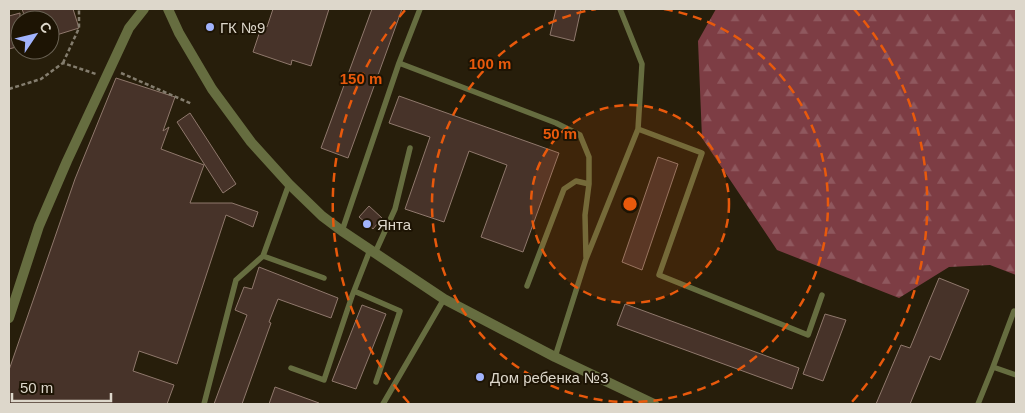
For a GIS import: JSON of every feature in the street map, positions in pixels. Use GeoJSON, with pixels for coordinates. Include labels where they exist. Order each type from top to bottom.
{"type":"FeatureCollection","features":[{"type":"Feature","properties":{"kind":"street"},"geometry":{"type":"LineString","coordinates":[[9,318],[39,226],[67,161],[129,28],[144,9]]}},
{"type":"Feature","properties":{"kind":"street"},"geometry":{"type":"LineString","coordinates":[[168,9],[179,33],[212,90],[251,142],[289,184],[322,216],[444,299],[555,357],[654,404]]}},
{"type":"Feature","properties":{"kind":"lane"},"geometry":{"type":"LineString","coordinates":[[342,231],[399,63],[420,9]]}},
{"type":"Feature","properties":{"kind":"lane"},"geometry":{"type":"LineString","coordinates":[[555,357],[586,259],[638,129],[642,64],[620,9]]}},
{"type":"Feature","properties":{"kind":"lane"},"geometry":{"type":"LineString","coordinates":[[399,63],[556,123],[580,135],[589,157],[589,184],[585,215],[586,259]]}},
{"type":"Feature","properties":{"kind":"lane"},"geometry":{"type":"LineString","coordinates":[[638,129],[702,153],[659,275],[808,334],[822,295]]}},
{"type":"Feature","properties":{"kind":"lane"},"geometry":{"type":"LineString","coordinates":[[291,368],[324,380],[354,291],[395,209],[410,148]]}},
{"type":"Feature","properties":{"kind":"lane"},"geometry":{"type":"LineString","coordinates":[[527,286],[564,189],[576,181],[589,184]]}},
{"type":"Feature","properties":{"kind":"lane"},"geometry":{"type":"LineString","coordinates":[[204,404],[236,280],[263,256],[289,184]]}},
{"type":"Feature","properties":{"kind":"lane"},"geometry":{"type":"LineString","coordinates":[[263,256],[324,278]]}},
{"type":"Feature","properties":{"kind":"lane"},"geometry":{"type":"LineString","coordinates":[[354,291],[400,311],[376,382]]}},
{"type":"Feature","properties":{"kind":"lane"},"geometry":{"type":"LineString","coordinates":[[383,404],[444,299]]}},
{"type":"Feature","properties":{"kind":"lane"},"geometry":{"type":"LineString","coordinates":[[978,404],[1014,311],[1016,312]]}},
{"type":"Feature","properties":{"kind":"lane"},"geometry":{"type":"LineString","coordinates":[[993,367],[1016,376]]}},
{"type":"Feature","properties":{"kind":"path"},"geometry":{"type":"LineString","coordinates":[[9,89],[41,79],[63,63],[79,28],[79,9]]}},
{"type":"Feature","properties":{"kind":"path"},"geometry":{"type":"LineString","coordinates":[[63,63],[98,75]]}},
{"type":"Feature","properties":{"kind":"path"},"geometry":{"type":"LineString","coordinates":[[110,69],[192,104]]}},
{"type":"Feature","properties":{"kind":"green space"},"geometry":{"type":"Polygon","coordinates":[[[716,9],[1016,9],[1016,275],[990,265],[949,267],[899,298],[777,250],[702,138],[698,41],[716,9]]]}},
{"type":"Feature","properties":{"kind":"building"},"geometry":{"type":"Polygon","coordinates":[[[73,9],[79,28],[60,34],[60,10],[22,10],[73,9]]]}},
{"type":"Feature","properties":{"kind":"building"},"geometry":{"type":"Polygon","coordinates":[[[273,9],[329,9],[311,66],[292,60],[291,65],[253,52],[262,25],[267,27],[273,9]]]}},
{"type":"Feature","properties":{"kind":"building"},"geometry":{"type":"Polygon","coordinates":[[[372,9],[402,9],[348,158],[321,148],[372,9]]]}},
{"type":"Feature","properties":{"kind":"building"},"geometry":{"type":"Polygon","coordinates":[[[556,9],[581,9],[574,41],[550,35],[556,9]]]}},
{"type":"Feature","properties":{"kind":"building"},"geometry":{"type":"Polygon","coordinates":[[[9,16],[10,16],[9,49],[9,16]]]}},
{"type":"Feature","properties":{"kind":"building"},"geometry":{"type":"Polygon","coordinates":[[[116,78],[175,97],[163,131],[169,127],[161,149],[204,165],[190,203],[232,203],[258,212],[253,227],[226,215],[177,364],[139,351],[133,371],[174,385],[167,404],[9,404],[9,370],[75,179],[116,78]]]}},
{"type":"Feature","properties":{"kind":"building"},"geometry":{"type":"Polygon","coordinates":[[[399,96],[559,153],[523,252],[481,237],[507,165],[469,151],[444,222],[405,209],[430,137],[389,123],[399,96]]]}},
{"type":"Feature","properties":{"kind":"building"},"geometry":{"type":"Polygon","coordinates":[[[190,113],[236,184],[223,193],[177,122],[190,113]]]}},
{"type":"Feature","properties":{"kind":"building"},"geometry":{"type":"Polygon","coordinates":[[[658,157],[678,164],[642,270],[622,262],[658,157]]]}},
{"type":"Feature","properties":{"kind":"building"},"geometry":{"type":"Polygon","coordinates":[[[369,206],[382,218],[373,229],[359,217],[369,206]]]}},
{"type":"Feature","properties":{"kind":"building"},"geometry":{"type":"Polygon","coordinates":[[[259,267],[338,298],[331,318],[278,299],[242,404],[214,404],[247,315],[235,310],[244,287],[252,289],[259,267]]]}},
{"type":"Feature","properties":{"kind":"building"},"geometry":{"type":"Polygon","coordinates":[[[939,278],[969,290],[940,360],[930,356],[910,404],[876,404],[901,345],[910,348],[939,278]]]}},
{"type":"Feature","properties":{"kind":"building"},"geometry":{"type":"Polygon","coordinates":[[[625,304],[799,368],[792,389],[617,325],[625,304]]]}},
{"type":"Feature","properties":{"kind":"building"},"geometry":{"type":"Polygon","coordinates":[[[362,305],[386,314],[356,389],[332,381],[362,305]]]}},
{"type":"Feature","properties":{"kind":"building"},"geometry":{"type":"Polygon","coordinates":[[[825,314],[846,320],[823,381],[803,374],[825,314]]]}},
{"type":"Feature","properties":{"kind":"building"},"geometry":{"type":"Polygon","coordinates":[[[275,387],[319,403],[319,404],[269,404],[275,387]]]}},
{"type":"Feature","properties":{"kind":"place","name":"ГК №9"},"geometry":{"type":"Point","coordinates":[210,27]}},
{"type":"Feature","properties":{"kind":"place","name":"Янта"},"geometry":{"type":"Point","coordinates":[367,224]}},
{"type":"Feature","properties":{"kind":"place","name":"Дом ребенка №3"},"geometry":{"type":"Point","coordinates":[480,377]}}]}
